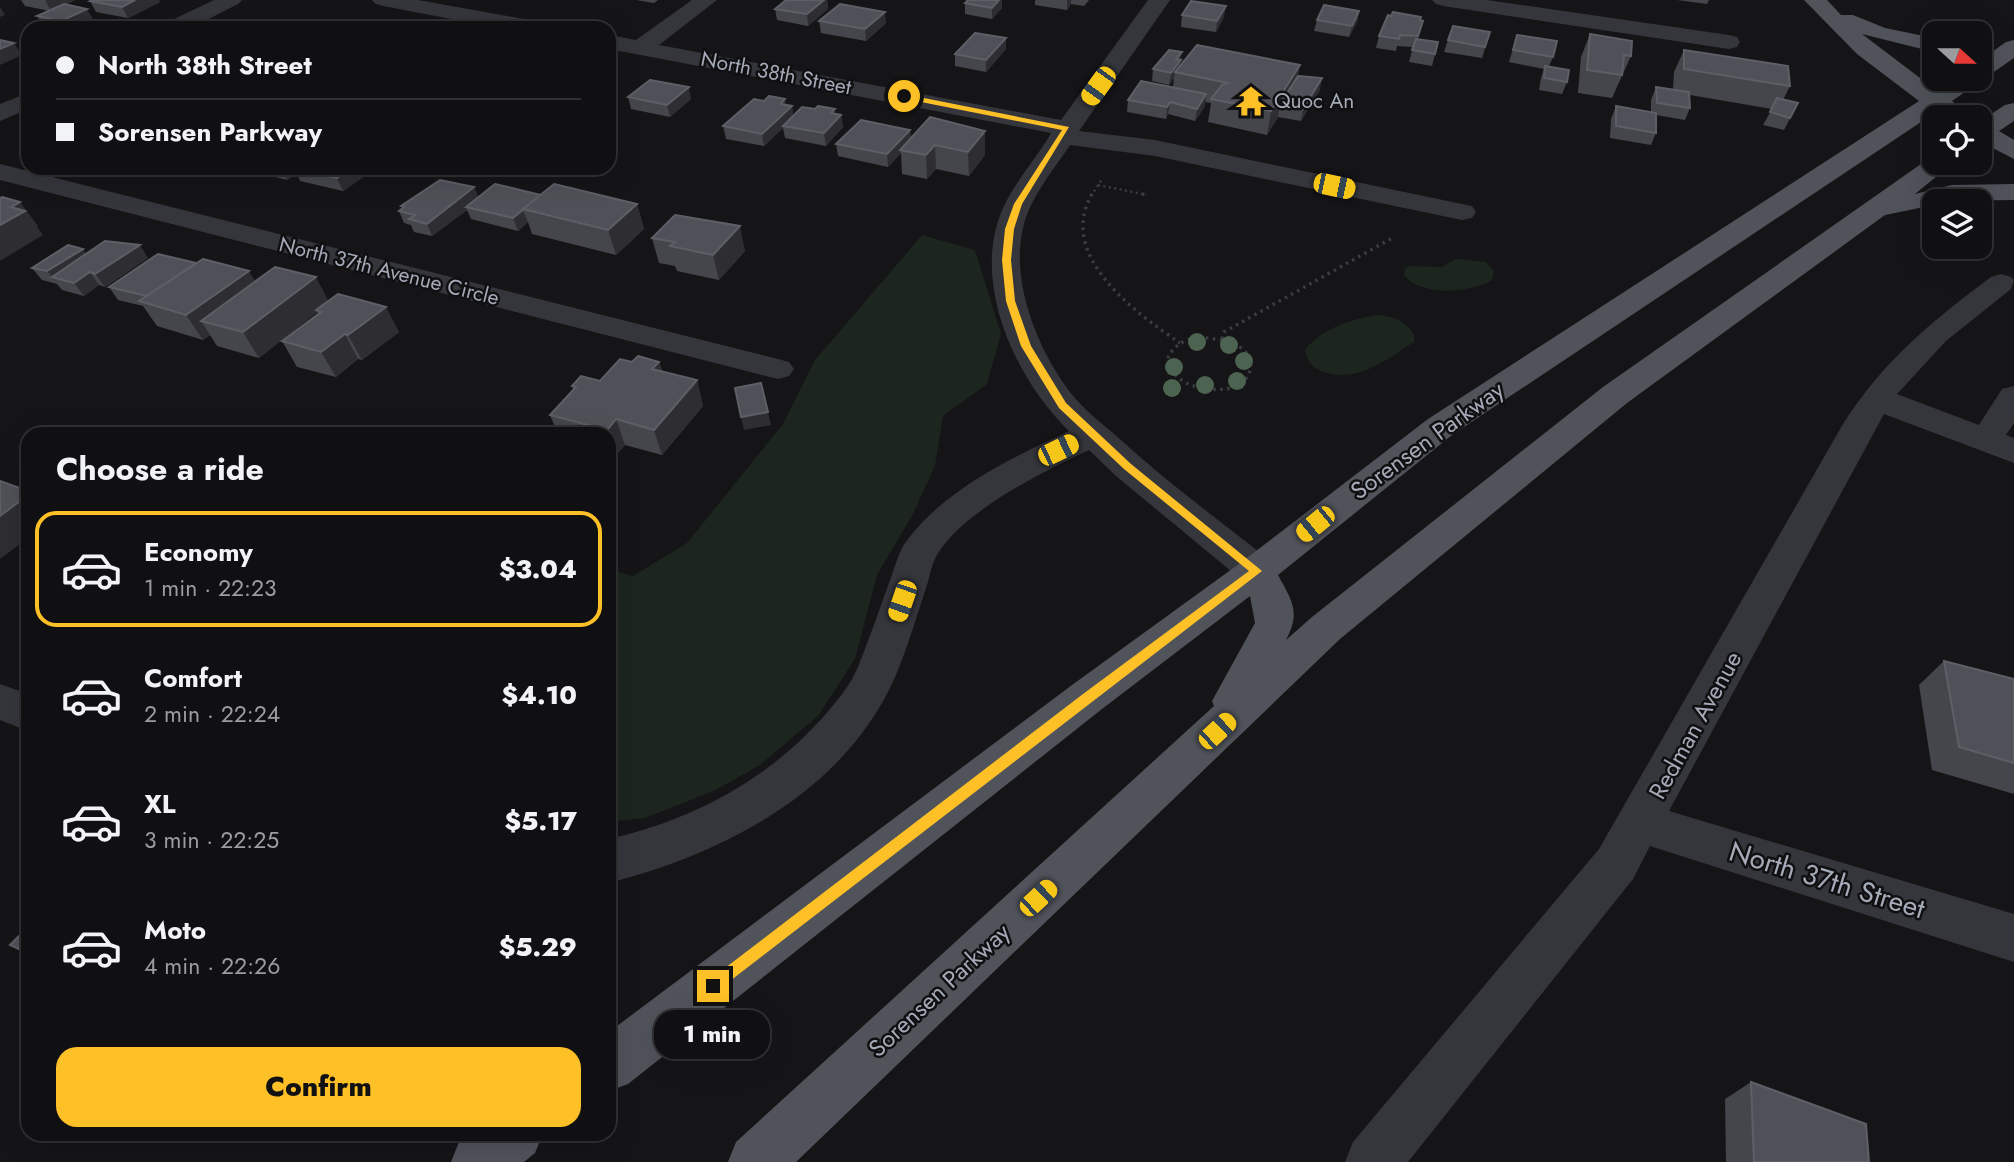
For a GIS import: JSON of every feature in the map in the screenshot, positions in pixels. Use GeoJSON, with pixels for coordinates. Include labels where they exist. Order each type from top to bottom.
{"type":"FeatureCollection","features":[{"type":"Feature","properties":{"kind":"main road"},"geometry":{"type":"LineString","coordinates":[[1819,5],[1879,33],[1922,42]]}},
{"type":"Feature","properties":{"kind":"main road"},"geometry":{"type":"LineString","coordinates":[[1819,5],[1835,23],[1892,70],[1942,105]]}},
{"type":"Feature","properties":{"kind":"main road"},"geometry":{"type":"LineString","coordinates":[[1992,47],[2014,45]]}},
{"type":"Feature","properties":{"kind":"main road"},"geometry":{"type":"LineString","coordinates":[[1992,62],[2014,45]]}},
{"type":"Feature","properties":{"kind":"main road","name":"Sorensen Parkway"},"geometry":{"type":"LineString","coordinates":[[616,1060],[1087,697],[1257,571],[1440,427],[1950,91]]}},
{"type":"Feature","properties":{"kind":"main road"},"geometry":{"type":"LineString","coordinates":[[1992,124],[2014,110]]}},
{"type":"Feature","properties":{"kind":"main road"},"geometry":{"type":"LineString","coordinates":[[1992,139],[2014,151]]}},
{"type":"Feature","properties":{"kind":"main road","name":"Sorensen Parkway"},"geometry":{"type":"LineString","coordinates":[[756,1162],[1326,628],[1595,411],[1923,175]]}},
{"type":"Feature","properties":{"kind":"main road"},"geometry":{"type":"LineString","coordinates":[[1869,213],[1952,193],[2014,192]]}},
{"type":"Feature","properties":{"kind":"main road"},"geometry":{"type":"LineString","coordinates":[[1217,731],[1275,624],[1273,603],[1257,571]]}},
{"type":"Feature","properties":{"kind":"main road"},"geometry":{"type":"LineString","coordinates":[[479,1162],[507,1141]]}},
{"type":"Feature","properties":{"kind":"street"},"geometry":{"type":"LineString","coordinates":[[188,21],[231,0]]}},
{"type":"Feature","properties":{"kind":"street"},"geometry":{"type":"LineString","coordinates":[[383,0],[497,21]]}},
{"type":"Feature","properties":{"kind":"street"},"geometry":{"type":"LineString","coordinates":[[641,47],[706,0]]}},
{"type":"Feature","properties":{"kind":"street"},"geometry":{"type":"LineString","coordinates":[[1159,0],[1064,132],[1018,204],[1009,229],[1006,260],[1010,301],[1026,346],[1062,405],[1128,467],[1257,571]]}},
{"type":"Feature","properties":{"kind":"street"},"geometry":{"type":"LineString","coordinates":[[1443,0],[1729,42]]}},
{"type":"Feature","properties":{"kind":"street","name":"North 38th Street"},"geometry":{"type":"LineString","coordinates":[[616,43],[1462,212]]}},
{"type":"Feature","properties":{"kind":"street"},"geometry":{"type":"LineString","coordinates":[[0,114],[21,104]]}},
{"type":"Feature","properties":{"kind":"street","name":"North 37th Avenue Circle"},"geometry":{"type":"LineString","coordinates":[[0,172],[778,369]]}},
{"type":"Feature","properties":{"kind":"street","name":"Redman Avenue"},"geometry":{"type":"LineString","coordinates":[[1373,1162],[1616,864],[1860,424],[1878,399],[1935,334],[2001,283]]}},
{"type":"Feature","properties":{"kind":"street"},"geometry":{"type":"LineString","coordinates":[[1878,399],[2000,445],[2014,397]]}},
{"type":"Feature","properties":{"kind":"street"},"geometry":{"type":"LineString","coordinates":[[616,860],[638,856],[718,824],[764,796],[818,753],[857,707],[874,678],[920,550],[933,533],[966,503],[1041,459],[1092,434]]}},
{"type":"Feature","properties":{"kind":"street"},"geometry":{"type":"LineString","coordinates":[[0,701],[21,710]]}},
{"type":"Feature","properties":{"kind":"street","name":"North 37th Street"},"geometry":{"type":"LineString","coordinates":[[1641,823],[2014,938]]}},
{"type":"Feature","properties":{"kind":"path"},"geometry":{"type":"LineString","coordinates":[[1127,144],[1085,205],[1085,240],[1103,280],[1180,342]]}},
{"type":"Feature","properties":{"kind":"path"},"geometry":{"type":"LineString","coordinates":[[1098,186],[1147,195]]}},
{"type":"Feature","properties":{"kind":"path"},"geometry":{"type":"LineString","coordinates":[[1222,338],[1224,332],[1424,221],[1462,212]]}},
{"type":"Feature","properties":{"kind":"path"},"geometry":{"type":"LineString","coordinates":[[1199,337],[1222,338],[1239,345],[1252,361],[1253,370],[1249,378],[1229,389],[1200,388],[1177,377],[1167,360],[1170,352],[1180,342],[1199,337]]}},
{"type":"Feature","properties":{"kind":"shaded area"},"geometry":{"type":"Polygon","coordinates":[[[922,235],[975,250],[1001,334],[987,384],[943,416],[935,466],[913,514],[877,575],[855,659],[818,716],[760,765],[714,791],[645,818],[616,821],[616,571],[633,576],[687,543],[783,424],[815,360],[922,235]]]}},
{"type":"Feature","properties":{"kind":"shaded area"},"geometry":{"type":"Polygon","coordinates":[[[1456,259],[1486,262],[1494,271],[1492,280],[1472,288],[1446,291],[1422,287],[1404,275],[1405,268],[1410,266],[1442,267],[1456,259]]]}},
{"type":"Feature","properties":{"kind":"shaded area"},"geometry":{"type":"Polygon","coordinates":[[[1376,315],[1403,322],[1414,335],[1414,342],[1381,363],[1358,373],[1334,375],[1310,363],[1305,350],[1320,336],[1347,322],[1376,315]]]}},
{"type":"Feature","properties":{"kind":"building"},"geometry":{"type":"Polygon","coordinates":[[[135,0],[122,7],[90,1],[135,0]]]}},
{"type":"Feature","properties":{"kind":"building"},"geometry":{"type":"Polygon","coordinates":[[[786,0],[824,0],[807,14],[775,9],[786,0]]]}},
{"type":"Feature","properties":{"kind":"building"},"geometry":{"type":"Polygon","coordinates":[[[968,0],[999,0],[992,8],[965,3],[968,0]]]}},
{"type":"Feature","properties":{"kind":"building"},"geometry":{"type":"Polygon","coordinates":[[[1191,1],[1226,6],[1217,21],[1182,15],[1191,1]]]}},
{"type":"Feature","properties":{"kind":"building"},"geometry":{"type":"Polygon","coordinates":[[[64,4],[87,9],[61,21],[37,16],[64,4]]]}},
{"type":"Feature","properties":{"kind":"building"},"geometry":{"type":"Polygon","coordinates":[[[840,4],[885,12],[865,29],[819,21],[840,4]]]}},
{"type":"Feature","properties":{"kind":"building"},"geometry":{"type":"Polygon","coordinates":[[[1324,5],[1359,11],[1352,26],[1317,20],[1324,5]]]}},
{"type":"Feature","properties":{"kind":"building"},"geometry":{"type":"Polygon","coordinates":[[[1393,12],[1421,17],[1420,20],[1423,21],[1418,36],[1400,35],[1399,39],[1379,36],[1388,15],[1391,16],[1393,12]]]}},
{"type":"Feature","properties":{"kind":"building"},"geometry":{"type":"Polygon","coordinates":[[[1453,26],[1490,32],[1485,47],[1448,40],[1453,26]]]}},
{"type":"Feature","properties":{"kind":"building"},"geometry":{"type":"Polygon","coordinates":[[[975,33],[1006,38],[986,60],[955,54],[975,33]]]}},
{"type":"Feature","properties":{"kind":"building"},"geometry":{"type":"Polygon","coordinates":[[[1590,34],[1632,41],[1631,56],[1624,55],[1622,75],[1587,70],[1590,34]]]}},
{"type":"Feature","properties":{"kind":"building"},"geometry":{"type":"Polygon","coordinates":[[[1517,35],[1557,41],[1553,57],[1513,50],[1517,35]]]}},
{"type":"Feature","properties":{"kind":"building"},"geometry":{"type":"Polygon","coordinates":[[[1416,39],[1438,42],[1435,54],[1412,50],[1416,39]]]}},
{"type":"Feature","properties":{"kind":"building"},"geometry":{"type":"Polygon","coordinates":[[[0,40],[14,43],[0,49],[0,40]]]}},
{"type":"Feature","properties":{"kind":"building"},"geometry":{"type":"Polygon","coordinates":[[[1197,45],[1300,65],[1271,111],[1211,99],[1222,85],[1228,83],[1175,72],[1197,45]]]}},
{"type":"Feature","properties":{"kind":"building"},"geometry":{"type":"Polygon","coordinates":[[[1169,50],[1182,52],[1176,59],[1181,60],[1171,73],[1153,69],[1169,50]]]}},
{"type":"Feature","properties":{"kind":"building"},"geometry":{"type":"Polygon","coordinates":[[[1684,50],[1788,66],[1790,86],[1684,69],[1684,50]]]}},
{"type":"Feature","properties":{"kind":"building"},"geometry":{"type":"Polygon","coordinates":[[[1545,66],[1569,70],[1567,82],[1544,78],[1545,66]]]}},
{"type":"Feature","properties":{"kind":"building"},"geometry":{"type":"Polygon","coordinates":[[[1298,76],[1322,78],[1303,109],[1280,104],[1298,76]]]}},
{"type":"Feature","properties":{"kind":"building"},"geometry":{"type":"Polygon","coordinates":[[[650,80],[689,87],[667,105],[628,97],[650,80]]]}},
{"type":"Feature","properties":{"kind":"building"},"geometry":{"type":"Polygon","coordinates":[[[1141,81],[1206,94],[1197,109],[1170,102],[1167,107],[1128,100],[1141,81]]]}},
{"type":"Feature","properties":{"kind":"building"},"geometry":{"type":"Polygon","coordinates":[[[1656,87],[1689,92],[1690,108],[1657,103],[1656,87]]]}},
{"type":"Feature","properties":{"kind":"building"},"geometry":{"type":"Polygon","coordinates":[[[769,96],[785,99],[781,104],[792,106],[762,134],[723,126],[754,99],[764,101],[769,96]]]}},
{"type":"Feature","properties":{"kind":"building"},"geometry":{"type":"Polygon","coordinates":[[[1777,98],[1798,103],[1790,118],[1770,112],[1777,98]]]}},
{"type":"Feature","properties":{"kind":"building"},"geometry":{"type":"Polygon","coordinates":[[[818,106],[835,109],[831,113],[841,115],[824,133],[783,126],[802,107],[815,109],[818,106]]]}},
{"type":"Feature","properties":{"kind":"building"},"geometry":{"type":"Polygon","coordinates":[[[1616,106],[1656,113],[1656,133],[1616,126],[1616,106]]]}},
{"type":"Feature","properties":{"kind":"building"},"geometry":{"type":"Polygon","coordinates":[[[930,117],[985,131],[968,152],[935,145],[926,155],[900,150],[930,117]]]}},
{"type":"Feature","properties":{"kind":"building"},"geometry":{"type":"Polygon","coordinates":[[[861,120],[910,130],[887,154],[836,144],[861,120]]]}},
{"type":"Feature","properties":{"kind":"building"},"geometry":{"type":"Polygon","coordinates":[[[440,180],[474,187],[427,224],[409,219],[415,215],[399,211],[404,207],[401,206],[440,180]]]}},
{"type":"Feature","properties":{"kind":"building"},"geometry":{"type":"Polygon","coordinates":[[[495,184],[541,195],[513,218],[466,207],[495,184]]]}},
{"type":"Feature","properties":{"kind":"building"},"geometry":{"type":"Polygon","coordinates":[[[554,184],[637,204],[608,230],[523,209],[554,184]]]}},
{"type":"Feature","properties":{"kind":"building"},"geometry":{"type":"Polygon","coordinates":[[[2,197],[20,202],[11,207],[25,211],[0,225],[0,199],[2,197]]]}},
{"type":"Feature","properties":{"kind":"building"},"geometry":{"type":"Polygon","coordinates":[[[675,215],[740,226],[713,255],[670,246],[675,242],[652,238],[675,215]]]}},
{"type":"Feature","properties":{"kind":"building"},"geometry":{"type":"Polygon","coordinates":[[[105,241],[140,245],[95,274],[90,272],[74,283],[52,277],[105,241]]]}},
{"type":"Feature","properties":{"kind":"building"},"geometry":{"type":"Polygon","coordinates":[[[68,245],[83,249],[47,271],[32,268],[68,245]]]}},
{"type":"Feature","properties":{"kind":"building"},"geometry":{"type":"Polygon","coordinates":[[[158,254],[196,263],[147,296],[109,287],[158,254]]]}},
{"type":"Feature","properties":{"kind":"building"},"geometry":{"type":"Polygon","coordinates":[[[203,259],[249,271],[186,315],[139,301],[203,259]]]}},
{"type":"Feature","properties":{"kind":"building"},"geometry":{"type":"Polygon","coordinates":[[[275,267],[316,277],[243,332],[201,321],[275,267]]]}},
{"type":"Feature","properties":{"kind":"building"},"geometry":{"type":"Polygon","coordinates":[[[338,294],[386,307],[321,352],[282,341],[321,312],[316,310],[338,294]]]}},
{"type":"Feature","properties":{"kind":"building"},"geometry":{"type":"Polygon","coordinates":[[[638,356],[659,362],[652,369],[697,380],[654,430],[616,419],[609,427],[596,427],[550,415],[576,387],[572,386],[581,376],[600,381],[620,359],[632,362],[638,356]]]}},
{"type":"Feature","properties":{"kind":"building"},"geometry":{"type":"Polygon","coordinates":[[[761,383],[768,412],[741,417],[735,388],[761,383]]]}},
{"type":"Feature","properties":{"kind":"building"},"geometry":{"type":"Polygon","coordinates":[[[0,481],[21,488],[21,500],[0,516],[0,481]]]}},
{"type":"Feature","properties":{"kind":"building"},"geometry":{"type":"Polygon","coordinates":[[[1944,661],[2014,679],[2014,763],[1959,747],[1944,661]]]}},
{"type":"Feature","properties":{"kind":"building"},"geometry":{"type":"Polygon","coordinates":[[[21,934],[21,950],[10,945],[21,934]]]}},
{"type":"Feature","properties":{"kind":"building"},"geometry":{"type":"Polygon","coordinates":[[[1751,1082],[1866,1124],[1869,1162],[1754,1162],[1751,1082]]]}},
{"type":"Feature","properties":{"kind":"place","name":"Quoc An"},"geometry":{"type":"Point","coordinates":[1251,101]}},
{"type":"Feature","properties":{"kind":"route"},"geometry":{"type":"LineString","coordinates":[[713,986],[1087,697],[1257,571],[1128,467],[1062,405],[1026,346],[1010,301],[1006,260],[1009,229],[1018,204],[1067,129],[904,96]]}}]}
